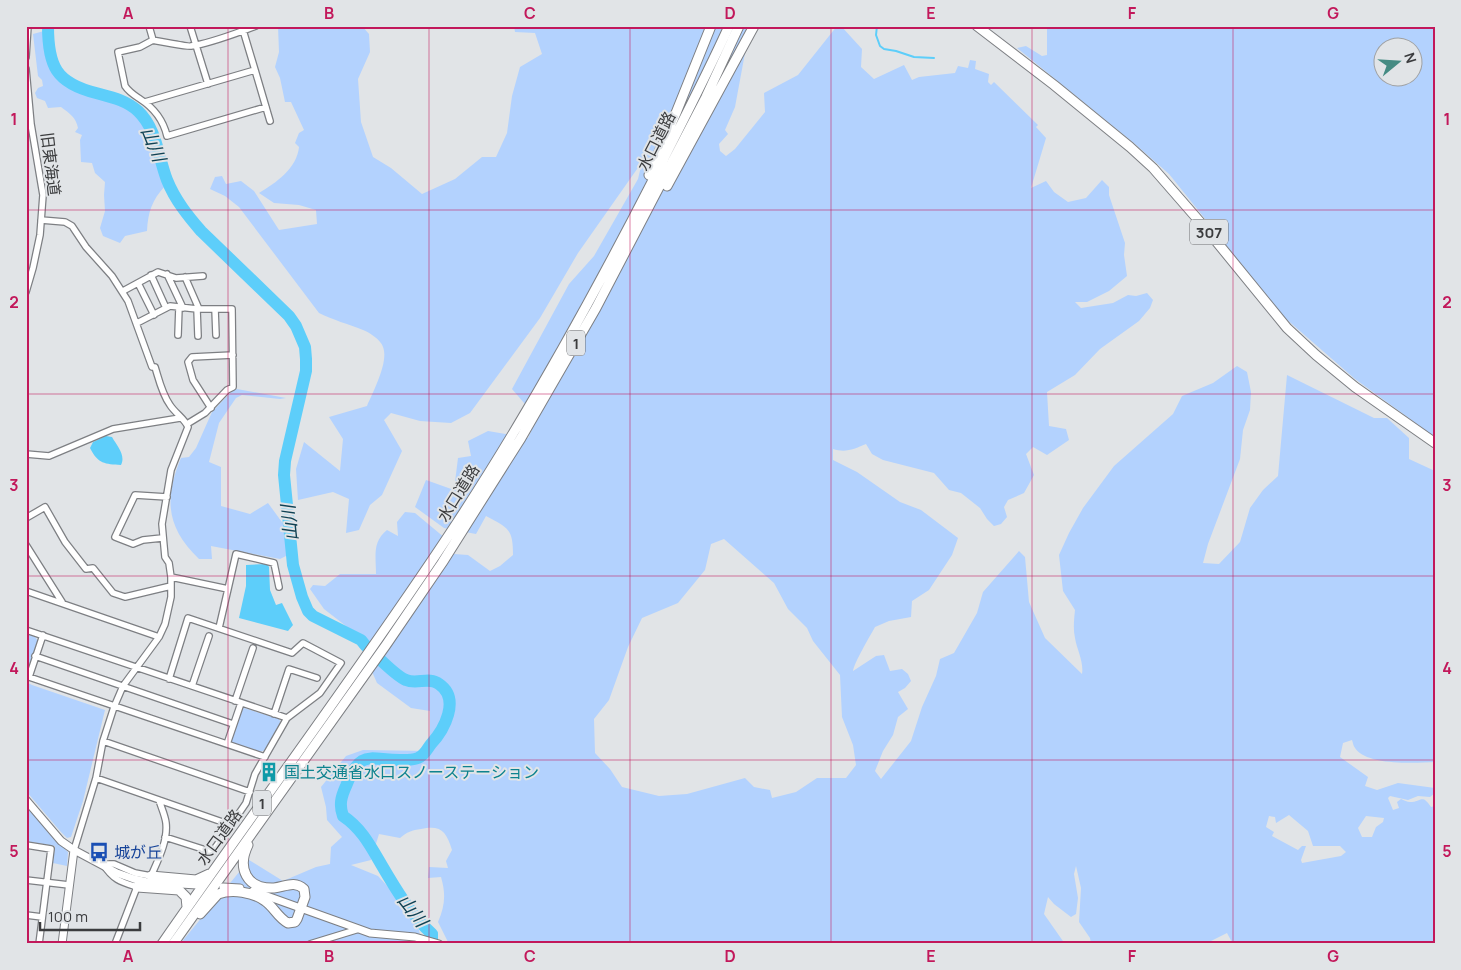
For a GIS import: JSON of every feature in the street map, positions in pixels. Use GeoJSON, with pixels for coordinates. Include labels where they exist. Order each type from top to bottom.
{"type":"FeatureCollection","features":[{"type":"Feature","properties":{"kind":"highway","name":"1"},"geometry":{"type":"LineString","coordinates":[[636,212],[636,206],[711,26]]}},
{"type":"Feature","properties":{"kind":"highway","name":"水口道路"},"geometry":{"type":"LineString","coordinates":[[383,642],[505,447],[562,350],[636,212],[712,64],[729,26]]}},
{"type":"Feature","properties":{"kind":"highway","name":"水口道路"},"geometry":{"type":"LineString","coordinates":[[173,944],[366,666],[442,563],[521,438],[596,308],[706,97],[739,26]]}},
{"type":"Feature","properties":{"kind":"highway","name":"1"},"geometry":{"type":"LineString","coordinates":[[656,194],[663,192],[754,26]]}},
{"type":"Feature","properties":{"kind":"highway","name":"307"},"geometry":{"type":"LineString","coordinates":[[977,26],[1054,85],[1153,168],[1207,230],[1287,328],[1316,355],[1356,387],[1435,443]]}},
{"type":"Feature","properties":{"kind":"highway","name":"水口道路"},"geometry":{"type":"LineString","coordinates":[[162,944],[187,907],[366,666]]}},
{"type":"Feature","properties":{"kind":"highway"},"geometry":{"type":"LineString","coordinates":[[183,930],[189,928],[215,897],[221,893],[244,893],[259,898],[264,900],[281,919],[288,923],[295,922],[306,894],[302,887],[293,884],[273,888],[267,887],[257,884],[246,877],[242,867],[242,860],[251,833]]}},
{"type":"Feature","properties":{"kind":"highway"},"geometry":{"type":"LineString","coordinates":[[151,876],[196,880],[212,873]]}},
{"type":"Feature","properties":{"kind":"highway"},"geometry":{"type":"LineString","coordinates":[[137,887],[179,890],[186,896],[187,907]]}},
{"type":"Feature","properties":{"kind":"street"},"geometry":{"type":"LineString","coordinates":[[26,57],[28,26]]}},
{"type":"Feature","properties":{"kind":"street"},"geometry":{"type":"LineString","coordinates":[[149,26],[153,40]]}},
{"type":"Feature","properties":{"kind":"street"},"geometry":{"type":"LineString","coordinates":[[190,26],[208,84]]}},
{"type":"Feature","properties":{"kind":"street"},"geometry":{"type":"LineString","coordinates":[[256,26],[189,47],[173,42],[161,43],[153,40],[140,47],[118,52],[125,86],[128,91],[156,112],[164,123],[167,136],[266,107]]}},
{"type":"Feature","properties":{"kind":"street"},"geometry":{"type":"LineString","coordinates":[[243,30],[270,121]]}},
{"type":"Feature","properties":{"kind":"street","name":"旧東海道"},"geometry":{"type":"LineString","coordinates":[[26,69],[31,124],[43,195],[35,260],[26,292]]}},
{"type":"Feature","properties":{"kind":"street"},"geometry":{"type":"LineString","coordinates":[[145,102],[255,70]]}},
{"type":"Feature","properties":{"kind":"street"},"geometry":{"type":"LineString","coordinates":[[41,220],[65,222],[72,226],[86,247],[112,276],[123,292],[137,323],[165,397],[188,427],[171,470],[162,524],[165,557],[169,563],[171,577],[169,608],[159,636],[123,686],[103,741],[96,778],[74,850],[62,944]]}},
{"type":"Feature","properties":{"kind":"street"},"geometry":{"type":"LineString","coordinates":[[123,292],[158,272],[176,278],[204,276]]}},
{"type":"Feature","properties":{"kind":"street"},"geometry":{"type":"LineString","coordinates":[[167,274],[181,307],[178,336]]}},
{"type":"Feature","properties":{"kind":"street"},"geometry":{"type":"LineString","coordinates":[[151,275],[166,308]]}},
{"type":"Feature","properties":{"kind":"street"},"geometry":{"type":"LineString","coordinates":[[185,277],[198,309],[198,336]]}},
{"type":"Feature","properties":{"kind":"street"},"geometry":{"type":"LineString","coordinates":[[138,283],[154,315]]}},
{"type":"Feature","properties":{"kind":"street"},"geometry":{"type":"LineString","coordinates":[[137,323],[173,306],[198,309],[232,309],[233,386],[211,408],[187,424]]}},
{"type":"Feature","properties":{"kind":"street"},"geometry":{"type":"LineString","coordinates":[[215,309],[216,335]]}},
{"type":"Feature","properties":{"kind":"street"},"geometry":{"type":"LineString","coordinates":[[211,408],[194,380],[188,362],[192,357],[232,355]]}},
{"type":"Feature","properties":{"kind":"street"},"geometry":{"type":"LineString","coordinates":[[26,454],[49,456],[113,430],[180,418]]}},
{"type":"Feature","properties":{"kind":"street"},"geometry":{"type":"LineString","coordinates":[[162,538],[143,540],[133,544],[115,537],[134,495],[167,496]]}},
{"type":"Feature","properties":{"kind":"street"},"geometry":{"type":"LineString","coordinates":[[26,518],[45,508],[65,542],[86,569],[93,568],[112,593],[125,597],[171,586]]}},
{"type":"Feature","properties":{"kind":"street"},"geometry":{"type":"LineString","coordinates":[[26,545],[63,603]]}},
{"type":"Feature","properties":{"kind":"street"},"geometry":{"type":"LineString","coordinates":[[220,628],[236,554],[274,563],[279,587]]}},
{"type":"Feature","properties":{"kind":"street"},"geometry":{"type":"LineString","coordinates":[[171,577],[228,589]]}},
{"type":"Feature","properties":{"kind":"street"},"geometry":{"type":"LineString","coordinates":[[26,591],[159,636]]}},
{"type":"Feature","properties":{"kind":"street"},"geometry":{"type":"LineString","coordinates":[[166,836],[212,852],[246,803],[255,774],[287,718],[320,693],[342,662],[303,643],[292,653],[188,618],[169,679]]}},
{"type":"Feature","properties":{"kind":"street"},"geometry":{"type":"LineString","coordinates":[[26,630],[287,718]]}},
{"type":"Feature","properties":{"kind":"street"},"geometry":{"type":"LineString","coordinates":[[43,635],[29,677],[265,758]]}},
{"type":"Feature","properties":{"kind":"street"},"geometry":{"type":"LineString","coordinates":[[192,686],[209,636]]}},
{"type":"Feature","properties":{"kind":"street"},"geometry":{"type":"LineString","coordinates":[[227,744],[234,724],[253,648]]}},
{"type":"Feature","properties":{"kind":"street"},"geometry":{"type":"LineString","coordinates":[[35,656],[234,724]]}},
{"type":"Feature","properties":{"kind":"street"},"geometry":{"type":"LineString","coordinates":[[274,714],[289,669],[316,678]]}},
{"type":"Feature","properties":{"kind":"street"},"geometry":{"type":"LineString","coordinates":[[103,741],[250,792]]}},
{"type":"Feature","properties":{"kind":"street"},"geometry":{"type":"LineString","coordinates":[[96,778],[231,825]]}},
{"type":"Feature","properties":{"kind":"street"},"geometry":{"type":"LineString","coordinates":[[26,800],[56,837],[74,850],[125,876],[147,882],[197,885]]}},
{"type":"Feature","properties":{"kind":"street"},"geometry":{"type":"LineString","coordinates":[[103,864],[114,864],[135,873],[151,876],[161,855],[166,836],[166,824],[159,800]]}},
{"type":"Feature","properties":{"kind":"street"},"geometry":{"type":"LineString","coordinates":[[26,845],[51,849],[39,944]]}},
{"type":"Feature","properties":{"kind":"street"},"geometry":{"type":"LineString","coordinates":[[103,864],[110,875],[116,880],[137,887],[115,944]]}},
{"type":"Feature","properties":{"kind":"street"},"geometry":{"type":"LineString","coordinates":[[26,880],[69,885]]}},
{"type":"Feature","properties":{"kind":"street"},"geometry":{"type":"LineString","coordinates":[[223,886],[251,890],[370,932],[395,934],[439,944]]}},
{"type":"Feature","properties":{"kind":"street"},"geometry":{"type":"LineString","coordinates":[[26,915],[42,917]]}},
{"type":"Feature","properties":{"kind":"street"},"geometry":{"type":"LineString","coordinates":[[310,944],[359,929]]}},
{"type":"Feature","properties":{"kind":"shaded area"},"geometry":{"type":"Polygon","coordinates":[[[278,26],[362,26],[369,34],[370,52],[358,79],[361,122],[373,157],[391,168],[422,194],[455,179],[482,157],[496,157],[507,133],[512,96],[520,67],[542,54],[535,33],[515,32],[514,26],[750,26],[735,107],[725,130],[728,134],[719,144],[720,151],[726,156],[735,149],[765,112],[764,93],[798,75],[837,26],[841,26],[862,49],[861,67],[874,79],[904,65],[912,80],[919,77],[955,73],[958,66],[968,68],[970,60],[976,61],[975,69],[989,74],[988,82],[991,85],[994,82],[1038,125],[1036,127],[1046,138],[1031,188],[1046,181],[1054,192],[1068,202],[1086,198],[1102,180],[1109,187],[1109,195],[1125,243],[1124,255],[1127,276],[1109,291],[1087,302],[1075,302],[1081,308],[1113,303],[1128,295],[1136,296],[1147,293],[1153,300],[1150,308],[1139,321],[1100,349],[1075,375],[1047,392],[1049,426],[1066,429],[1069,440],[1047,455],[1033,447],[1026,454],[1034,475],[1024,493],[1008,500],[1004,507],[1007,517],[1001,524],[994,526],[980,508],[961,493],[949,490],[934,473],[883,460],[872,454],[866,444],[854,449],[833,449],[833,460],[857,472],[900,502],[921,510],[958,538],[952,555],[929,590],[912,601],[911,617],[889,621],[875,627],[854,667],[853,671],[876,656],[884,655],[890,671],[902,669],[908,674],[911,681],[898,692],[908,709],[898,717],[893,735],[883,751],[875,771],[881,779],[911,741],[922,707],[936,676],[940,659],[954,653],[977,613],[983,592],[1019,551],[1025,557],[1029,602],[1045,638],[1082,674],[1081,660],[1074,635],[1075,610],[1063,591],[1059,555],[1069,533],[1083,508],[1114,466],[1173,414],[1182,396],[1213,383],[1237,366],[1247,372],[1251,392],[1250,410],[1243,430],[1240,459],[1208,544],[1203,563],[1219,564],[1240,542],[1250,508],[1263,490],[1278,476],[1287,375],[1374,418],[1387,418],[1409,438],[1409,459],[1435,471],[1435,762],[1380,761],[1361,754],[1353,745],[1352,740],[1343,743],[1340,757],[1368,777],[1365,786],[1377,790],[1398,783],[1435,788],[1435,793],[1430,797],[1418,796],[1408,800],[1390,796],[1388,798],[1393,810],[1399,808],[1397,802],[1401,799],[1414,802],[1423,799],[1431,807],[1435,806],[1435,944],[1233,944],[1227,933],[1205,944],[1091,944],[1090,938],[1079,922],[1081,888],[1076,866],[1074,874],[1078,898],[1076,914],[1071,917],[1048,897],[1044,914],[1065,944],[449,944],[438,922],[444,900],[441,877],[428,878],[429,867],[448,868],[446,861],[452,850],[442,831],[428,828],[412,831],[400,838],[379,834],[371,860],[351,865],[378,876],[415,916],[421,938],[419,944],[180,944],[249,860],[283,881],[316,867],[330,864],[331,847],[342,837],[327,820],[321,787],[346,756],[363,750],[428,751],[430,711],[411,708],[377,683],[355,633],[324,609],[310,589],[313,585],[325,586],[340,574],[376,574],[376,550],[379,539],[387,530],[398,536],[397,522],[405,512],[415,513],[445,538],[454,554],[468,555],[490,571],[500,566],[513,555],[512,539],[508,530],[500,523],[486,516],[476,534],[444,528],[415,507],[426,480],[454,490],[458,458],[471,456],[468,441],[488,431],[528,438],[537,418],[512,389],[569,284],[594,256],[638,179],[642,162],[578,253],[540,318],[470,413],[451,423],[420,421],[391,413],[384,420],[402,451],[382,495],[370,505],[359,530],[346,533],[349,499],[333,492],[298,500],[296,469],[304,442],[340,471],[343,439],[329,417],[367,406],[384,361],[382,344],[368,333],[319,313],[239,207],[225,196],[210,189],[215,177],[222,176],[226,184],[241,181],[254,191],[279,230],[317,224],[316,210],[299,205],[274,203],[259,193],[279,180],[290,168],[299,147],[295,143],[299,133],[304,130],[291,102],[285,102],[280,78],[275,67],[279,52],[278,26]],[[724,539],[711,544],[705,570],[678,603],[642,618],[628,647],[609,700],[594,719],[595,753],[610,769],[622,787],[659,796],[687,794],[745,778],[754,787],[770,790],[772,798],[796,792],[817,778],[846,778],[856,765],[853,745],[842,717],[840,675],[813,641],[807,628],[788,609],[774,583],[724,539]],[[1289,815],[1276,823],[1275,817],[1269,816],[1266,827],[1274,832],[1272,836],[1298,850],[1302,846],[1306,846],[1301,860],[1302,863],[1341,856],[1346,852],[1340,846],[1313,846],[1308,831],[1289,815]],[[1366,816],[1358,828],[1362,837],[1372,837],[1376,827],[1383,822],[1384,818],[1366,816]]]}},
{"type":"Feature","properties":{"kind":"shaded area"},"geometry":{"type":"Polygon","coordinates":[[[1047,26],[1435,26],[1435,437],[1355,379],[1285,318],[1169,174],[1017,48],[1026,46],[1042,56],[1047,55],[1047,26]]]}},
{"type":"Feature","properties":{"kind":"shaded area"},"geometry":{"type":"Polygon","coordinates":[[[44,31],[46,58],[54,74],[65,84],[78,91],[120,103],[133,110],[144,121],[152,135],[165,186],[157,196],[152,207],[148,218],[147,231],[125,236],[120,243],[103,236],[100,228],[105,211],[105,182],[95,173],[92,163],[81,162],[80,140],[82,135],[75,132],[78,128],[76,121],[61,107],[48,108],[45,101],[37,98],[35,93],[38,88],[43,86],[42,80],[38,76],[33,34],[44,31]]]}},
{"type":"Feature","properties":{"kind":"shaded area"},"geometry":{"type":"Polygon","coordinates":[[[237,389],[286,398],[242,395],[236,398],[219,423],[209,462],[221,467],[221,506],[250,514],[268,503],[287,529],[288,555],[280,559],[211,546],[212,559],[199,559],[188,547],[174,524],[171,512],[172,487],[181,458],[189,457],[196,448],[212,412],[232,391],[237,389]]]}},
{"type":"Feature","properties":{"kind":"shaded area"},"geometry":{"type":"Polygon","coordinates":[[[106,436],[112,437],[120,451],[121,465],[102,462],[90,448],[93,442],[106,436]]]}},
{"type":"Feature","properties":{"kind":"shaded area"},"geometry":{"type":"Polygon","coordinates":[[[267,564],[269,567],[270,590],[276,605],[282,603],[293,625],[288,631],[239,618],[246,586],[246,565],[267,564]]]}},
{"type":"Feature","properties":{"kind":"shaded area"},"geometry":{"type":"Polygon","coordinates":[[[26,634],[35,637],[38,641],[26,676],[26,634]]]}},
{"type":"Feature","properties":{"kind":"shaded area"},"geometry":{"type":"Polygon","coordinates":[[[26,682],[105,710],[83,801],[71,837],[67,838],[60,831],[26,791],[26,682]]]}},
{"type":"Feature","properties":{"kind":"shaded area"},"geometry":{"type":"Polygon","coordinates":[[[244,708],[279,719],[281,723],[266,750],[259,752],[231,743],[230,739],[241,709],[244,708]]]}},
{"type":"Feature","properties":{"kind":"shaded area"},"geometry":{"type":"Polygon","coordinates":[[[26,804],[51,836],[68,852],[67,866],[53,863],[55,846],[26,841],[26,804]]]}},
{"type":"Feature","properties":{"kind":"waterway","name":"山川"},"geometry":{"type":"LineString","coordinates":[[48,26],[50,52],[57,71],[63,78],[82,89],[118,99],[138,111],[153,135],[167,180],[191,220],[289,316],[296,326],[305,347],[306,371],[285,461],[284,475],[293,565],[302,597],[308,611],[313,616],[361,640],[401,678],[414,682],[435,682],[446,690],[449,698],[450,706],[445,723],[424,754],[410,760],[374,758],[362,761],[351,774],[341,801],[343,816],[365,837],[404,901],[432,934],[432,944]]}},
{"type":"Feature","properties":{"kind":"waterway"},"geometry":{"type":"LineString","coordinates":[[877,26],[876,35],[880,46],[884,49],[914,57],[934,58]]}},
{"type":"Feature","properties":{"kind":"place","name":"国土交通省水口スノーステーション"},"geometry":{"type":"Point","coordinates":[269,772]}},
{"type":"Feature","properties":{"kind":"place","name":"城が丘"},"geometry":{"type":"Point","coordinates":[99,852]}}]}
